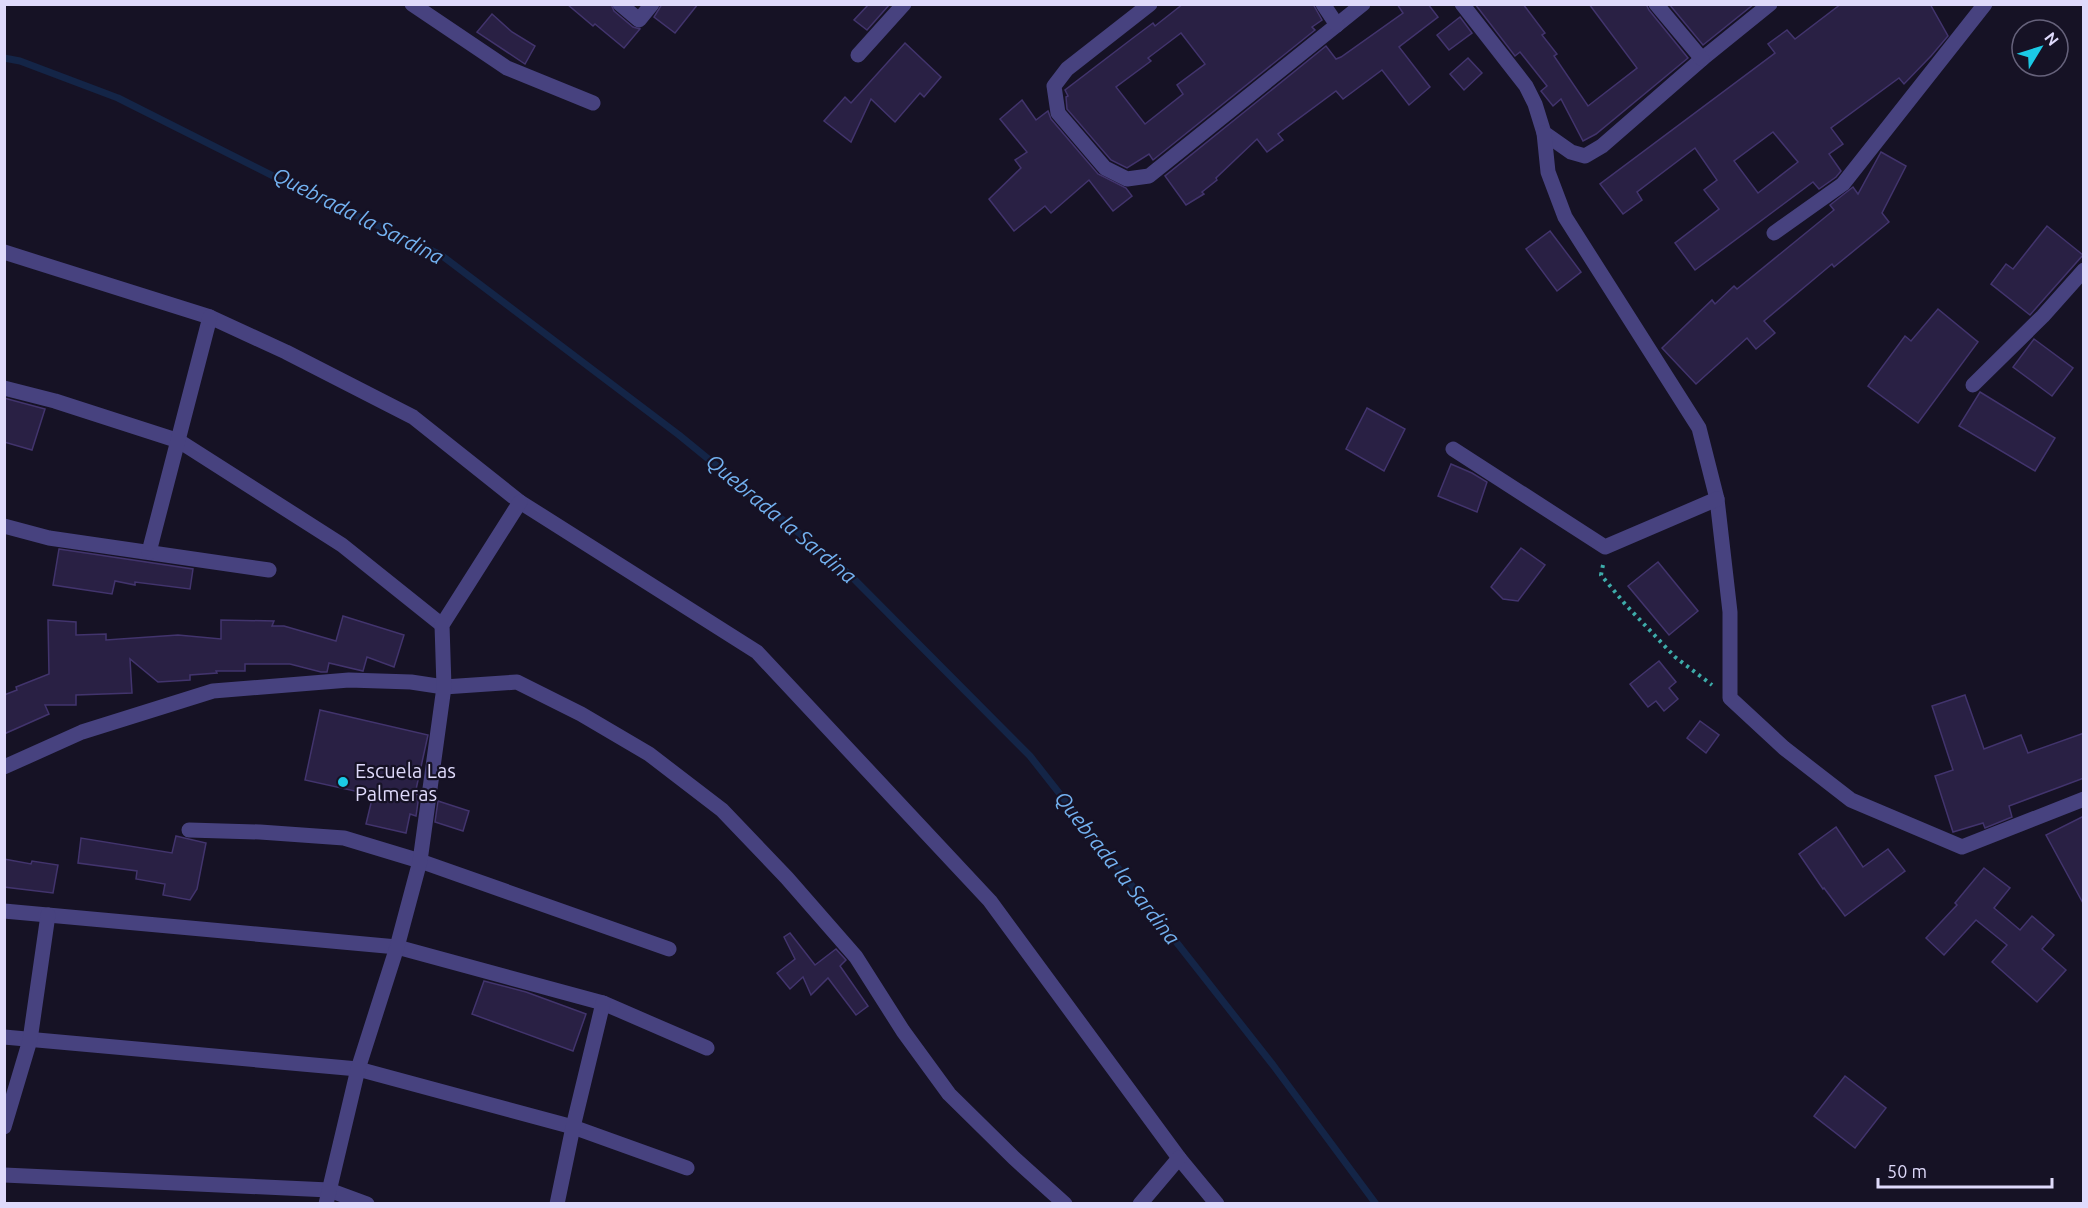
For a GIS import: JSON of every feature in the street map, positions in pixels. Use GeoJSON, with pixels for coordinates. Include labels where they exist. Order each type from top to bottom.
{"type":"FeatureCollection","features":[{"type":"Feature","properties":{"kind":"street"},"geometry":{"type":"LineString","coordinates":[[412,4],[507,68],[593,103]]}},
{"type":"Feature","properties":{"kind":"street"},"geometry":{"type":"LineString","coordinates":[[620,4],[639,20],[652,4]]}},
{"type":"Feature","properties":{"kind":"street"},"geometry":{"type":"LineString","coordinates":[[858,55],[904,4]]}},
{"type":"Feature","properties":{"kind":"street"},"geometry":{"type":"LineString","coordinates":[[1150,4],[1067,69],[1054,86],[1058,113],[1105,168],[1127,179],[1149,176],[1363,4]]}},
{"type":"Feature","properties":{"kind":"street"},"geometry":{"type":"LineString","coordinates":[[1323,4],[1337,25]]}},
{"type":"Feature","properties":{"kind":"street"},"geometry":{"type":"LineString","coordinates":[[1462,4],[1526,86],[1535,104],[1544,133],[1548,172],[1565,217],[1699,428],[1717,499],[1730,612],[1730,698],[1784,748],[1851,800],[1962,847],[2084,799]]}},
{"type":"Feature","properties":{"kind":"street"},"geometry":{"type":"LineString","coordinates":[[1656,4],[1702,59]]}},
{"type":"Feature","properties":{"kind":"street"},"geometry":{"type":"LineString","coordinates":[[1544,133],[1571,152],[1585,156],[1602,146],[1702,59],[1770,4]]}},
{"type":"Feature","properties":{"kind":"street"},"geometry":{"type":"LineString","coordinates":[[1774,233],[1843,184],[1985,4]]}},
{"type":"Feature","properties":{"kind":"street"},"geometry":{"type":"LineString","coordinates":[[4,252],[210,317],[286,352],[413,417],[520,502],[757,652],[990,901],[1179,1158],[1217,1203]]}},
{"type":"Feature","properties":{"kind":"street"},"geometry":{"type":"LineString","coordinates":[[1972,385],[2043,316],[2084,270]]}},
{"type":"Feature","properties":{"kind":"street"},"geometry":{"type":"LineString","coordinates":[[149,552],[210,317]]}},
{"type":"Feature","properties":{"kind":"street"},"geometry":{"type":"LineString","coordinates":[[4,388],[55,400],[179,441],[342,545],[442,625]]}},
{"type":"Feature","properties":{"kind":"street"},"geometry":{"type":"LineString","coordinates":[[1453,449],[1605,547],[1717,499]]}},
{"type":"Feature","properties":{"kind":"street"},"geometry":{"type":"LineString","coordinates":[[328,1197],[358,1069],[397,947],[420,861],[444,687],[442,625],[520,502]]}},
{"type":"Feature","properties":{"kind":"street"},"geometry":{"type":"LineString","coordinates":[[4,526],[49,538],[269,570]]}},
{"type":"Feature","properties":{"kind":"street"},"geometry":{"type":"LineString","coordinates":[[4,767],[82,732],[213,691],[349,680],[411,682],[444,687],[517,682],[581,714],[649,754],[722,810],[787,878],[856,957],[903,1031],[949,1094],[1014,1158],[1065,1203]]}},
{"type":"Feature","properties":{"kind":"street"},"geometry":{"type":"LineString","coordinates":[[189,830],[344,838],[420,861],[669,949]]}},
{"type":"Feature","properties":{"kind":"street"},"geometry":{"type":"LineString","coordinates":[[4,910],[397,947],[603,1003],[707,1048]]}},
{"type":"Feature","properties":{"kind":"street"},"geometry":{"type":"LineString","coordinates":[[4,1126],[30,1040],[48,915]]}},
{"type":"Feature","properties":{"kind":"street"},"geometry":{"type":"LineString","coordinates":[[557,1203],[603,1003]]}},
{"type":"Feature","properties":{"kind":"street"},"geometry":{"type":"LineString","coordinates":[[4,1037],[358,1069],[573,1127],[687,1168]]}},
{"type":"Feature","properties":{"kind":"street"},"geometry":{"type":"LineString","coordinates":[[1140,1203],[1179,1158]]}},
{"type":"Feature","properties":{"kind":"street"},"geometry":{"type":"LineString","coordinates":[[4,1175],[328,1197],[367,1203]]}},
{"type":"Feature","properties":{"kind":"path"},"geometry":{"type":"LineString","coordinates":[[1605,547],[1601,575],[1675,657],[1730,698]]}},
{"type":"Feature","properties":{"kind":"building"},"geometry":{"type":"Polygon","coordinates":[[[567,4],[611,4],[614,11],[633,27],[640,29],[624,48],[567,4]]]}},
{"type":"Feature","properties":{"kind":"building"},"geometry":{"type":"Polygon","coordinates":[[[662,4],[698,4],[675,33],[654,17],[662,4]]]}},
{"type":"Feature","properties":{"kind":"building"},"geometry":{"type":"Polygon","coordinates":[[[869,4],[890,4],[867,30],[854,20],[869,4]]]}},
{"type":"Feature","properties":{"kind":"building"},"geometry":{"type":"Polygon","coordinates":[[[1183,4],[1313,4],[1322,20],[1312,27],[1315,30],[1153,160],[1149,154],[1127,168],[1111,160],[1067,109],[1066,97],[1068,96],[1065,90],[1153,23],[1155,26],[1183,4]],[[1181,33],[1148,58],[1151,61],[1116,87],[1145,124],[1183,94],[1177,85],[1205,64],[1181,33]]]}},
{"type":"Feature","properties":{"kind":"building"},"geometry":{"type":"Polygon","coordinates":[[[1397,4],[1428,4],[1438,17],[1399,47],[1430,87],[1409,105],[1382,70],[1343,99],[1336,91],[1278,134],[1283,140],[1267,152],[1257,139],[1202,192],[1204,194],[1186,205],[1165,176],[1326,46],[1336,59],[1341,57],[1403,13],[1397,4]]]}},
{"type":"Feature","properties":{"kind":"building"},"geometry":{"type":"Polygon","coordinates":[[[1475,4],[1523,4],[1545,33],[1542,35],[1557,54],[1554,56],[1588,106],[1637,68],[1589,4],[1646,4],[1688,58],[1596,134],[1583,141],[1561,99],[1553,106],[1541,91],[1547,86],[1520,52],[1515,56],[1475,4]]]}},
{"type":"Feature","properties":{"kind":"building"},"geometry":{"type":"Polygon","coordinates":[[[1669,4],[1754,4],[1703,45],[1669,4]]]}},
{"type":"Feature","properties":{"kind":"building"},"geometry":{"type":"Polygon","coordinates":[[[1841,4],[1930,4],[1948,36],[1904,84],[1899,78],[1831,128],[1843,144],[1829,154],[1841,171],[1836,177],[1819,189],[1813,182],[1695,270],[1675,243],[1719,209],[1704,190],[1717,180],[1695,148],[1637,192],[1642,200],[1623,214],[1600,184],[1775,53],[1768,44],[1787,30],[1795,39],[1841,4]],[[1773,132],[1734,161],[1758,193],[1798,162],[1773,132]]]}},
{"type":"Feature","properties":{"kind":"building"},"geometry":{"type":"Polygon","coordinates":[[[492,14],[512,32],[535,46],[525,64],[477,32],[492,14]]]}},
{"type":"Feature","properties":{"kind":"building"},"geometry":{"type":"Polygon","coordinates":[[[1460,17],[1472,33],[1449,50],[1437,35],[1460,17]]]}},
{"type":"Feature","properties":{"kind":"building"},"geometry":{"type":"Polygon","coordinates":[[[905,43],[941,77],[924,97],[920,93],[895,122],[871,99],[851,142],[824,121],[845,97],[851,103],[905,43]]]}},
{"type":"Feature","properties":{"kind":"building"},"geometry":{"type":"Polygon","coordinates":[[[1468,58],[1482,73],[1464,90],[1450,74],[1468,58]]]}},
{"type":"Feature","properties":{"kind":"building"},"geometry":{"type":"Polygon","coordinates":[[[1022,100],[1036,120],[1048,111],[1051,119],[1098,174],[1126,188],[1132,196],[1113,211],[1089,180],[1051,213],[1045,206],[1014,231],[989,199],[1021,168],[1015,160],[1027,152],[1000,119],[1022,100]]]}},
{"type":"Feature","properties":{"kind":"building"},"geometry":{"type":"Polygon","coordinates":[[[1881,152],[1906,166],[1882,213],[1889,222],[1834,267],[1832,264],[1764,321],[1775,333],[1756,349],[1747,338],[1696,384],[1662,348],[1712,300],[1715,304],[1734,286],[1737,289],[1834,210],[1830,205],[1853,187],[1858,194],[1881,152]]]}},
{"type":"Feature","properties":{"kind":"building"},"geometry":{"type":"Polygon","coordinates":[[[2047,226],[2083,255],[2030,315],[1991,284],[2006,264],[2013,269],[2047,226]]]}},
{"type":"Feature","properties":{"kind":"building"},"geometry":{"type":"Polygon","coordinates":[[[1550,231],[1581,272],[1557,291],[1526,249],[1550,231]]]}},
{"type":"Feature","properties":{"kind":"building"},"geometry":{"type":"Polygon","coordinates":[[[1938,309],[1978,342],[1918,423],[1868,386],[1905,336],[1911,341],[1938,309]]]}},
{"type":"Feature","properties":{"kind":"building"},"geometry":{"type":"Polygon","coordinates":[[[2034,339],[2073,368],[2052,396],[2013,367],[2034,339]]]}},
{"type":"Feature","properties":{"kind":"building"},"geometry":{"type":"Polygon","coordinates":[[[1980,392],[2055,438],[2035,471],[1959,426],[1980,392]]]}},
{"type":"Feature","properties":{"kind":"building"},"geometry":{"type":"Polygon","coordinates":[[[4,398],[45,409],[32,450],[4,442],[4,398]]]}},
{"type":"Feature","properties":{"kind":"building"},"geometry":{"type":"Polygon","coordinates":[[[1367,408],[1405,429],[1384,471],[1346,449],[1367,408]]]}},
{"type":"Feature","properties":{"kind":"building"},"geometry":{"type":"Polygon","coordinates":[[[1451,464],[1487,482],[1477,512],[1438,496],[1451,464]]]}},
{"type":"Feature","properties":{"kind":"building"},"geometry":{"type":"Polygon","coordinates":[[[1521,548],[1545,565],[1518,601],[1503,599],[1491,587],[1521,548]]]}},
{"type":"Feature","properties":{"kind":"building"},"geometry":{"type":"Polygon","coordinates":[[[59,549],[193,569],[190,589],[135,582],[135,585],[115,581],[112,594],[53,585],[59,549]]]}},
{"type":"Feature","properties":{"kind":"building"},"geometry":{"type":"Polygon","coordinates":[[[1658,562],[1698,611],[1669,635],[1628,586],[1658,562]]]}},
{"type":"Feature","properties":{"kind":"building"},"geometry":{"type":"Polygon","coordinates":[[[343,616],[404,635],[394,667],[367,657],[363,671],[329,663],[327,672],[290,664],[245,664],[245,671],[216,671],[217,673],[190,675],[190,680],[158,682],[130,659],[132,693],[76,695],[76,705],[45,705],[49,714],[4,734],[4,695],[17,690],[16,687],[49,674],[48,620],[76,622],[76,635],[106,634],[106,640],[178,635],[221,639],[221,620],[274,621],[272,626],[284,626],[336,641],[343,616]]]}},
{"type":"Feature","properties":{"kind":"building"},"geometry":{"type":"Polygon","coordinates":[[[1659,661],[1676,682],[1669,688],[1678,699],[1664,711],[1656,701],[1648,707],[1630,684],[1659,661]]]}},
{"type":"Feature","properties":{"kind":"building"},"geometry":{"type":"Polygon","coordinates":[[[1965,695],[1984,749],[2021,735],[2028,753],[2084,733],[2084,778],[2009,806],[2012,817],[1985,828],[1983,823],[1953,832],[1935,776],[1953,770],[1932,706],[1965,695]]]}},
{"type":"Feature","properties":{"kind":"building"},"geometry":{"type":"Polygon","coordinates":[[[320,710],[428,735],[415,794],[419,795],[416,816],[410,814],[406,833],[366,824],[373,795],[305,780],[320,710]]]}},
{"type":"Feature","properties":{"kind":"building"},"geometry":{"type":"Polygon","coordinates":[[[1700,721],[1719,735],[1706,753],[1687,738],[1700,721]]]}},
{"type":"Feature","properties":{"kind":"building"},"geometry":{"type":"Polygon","coordinates":[[[438,801],[469,811],[463,831],[435,822],[438,801]]]}},
{"type":"Feature","properties":{"kind":"building"},"geometry":{"type":"Polygon","coordinates":[[[2084,816],[2084,905],[2046,835],[2084,816]]]}},
{"type":"Feature","properties":{"kind":"building"},"geometry":{"type":"Polygon","coordinates":[[[1836,827],[1863,867],[1888,849],[1905,871],[1845,916],[1799,854],[1836,827]]]}},
{"type":"Feature","properties":{"kind":"building"},"geometry":{"type":"Polygon","coordinates":[[[176,836],[206,843],[197,889],[190,900],[163,895],[165,884],[136,879],[137,871],[78,863],[81,838],[172,853],[176,836]]]}},
{"type":"Feature","properties":{"kind":"building"},"geometry":{"type":"Polygon","coordinates":[[[4,859],[31,864],[32,861],[58,865],[53,893],[4,887],[4,859]]]}},
{"type":"Feature","properties":{"kind":"building"},"geometry":{"type":"Polygon","coordinates":[[[1984,868],[2010,888],[1994,908],[2020,930],[2032,916],[2054,935],[2042,949],[2066,970],[2037,1002],[1992,962],[2007,945],[1976,920],[1944,955],[1926,938],[1957,905],[1955,903],[1984,868]]]}},
{"type":"Feature","properties":{"kind":"building"},"geometry":{"type":"Polygon","coordinates":[[[790,933],[815,965],[836,949],[846,960],[840,966],[868,1006],[856,1015],[828,978],[811,995],[803,977],[790,989],[777,973],[795,959],[784,937],[790,933]]]}},
{"type":"Feature","properties":{"kind":"building"},"geometry":{"type":"Polygon","coordinates":[[[484,981],[526,992],[586,1014],[573,1051],[472,1014],[484,981]]]}},
{"type":"Feature","properties":{"kind":"building"},"geometry":{"type":"Polygon","coordinates":[[[1845,1076],[1886,1108],[1855,1148],[1814,1116],[1845,1076]]]}},
{"type":"Feature","properties":{"kind":"waterway","name":"Quebrada la Sardina"},"geometry":{"type":"LineString","coordinates":[[4,58],[20,61],[118,98],[295,187],[441,255],[679,435],[849,574],[1030,756],[1273,1065],[1376,1204]]}},
{"type":"Feature","properties":{"kind":"place","name":"Escuela Las Palmeras"},"geometry":{"type":"Point","coordinates":[343,782]}}]}
